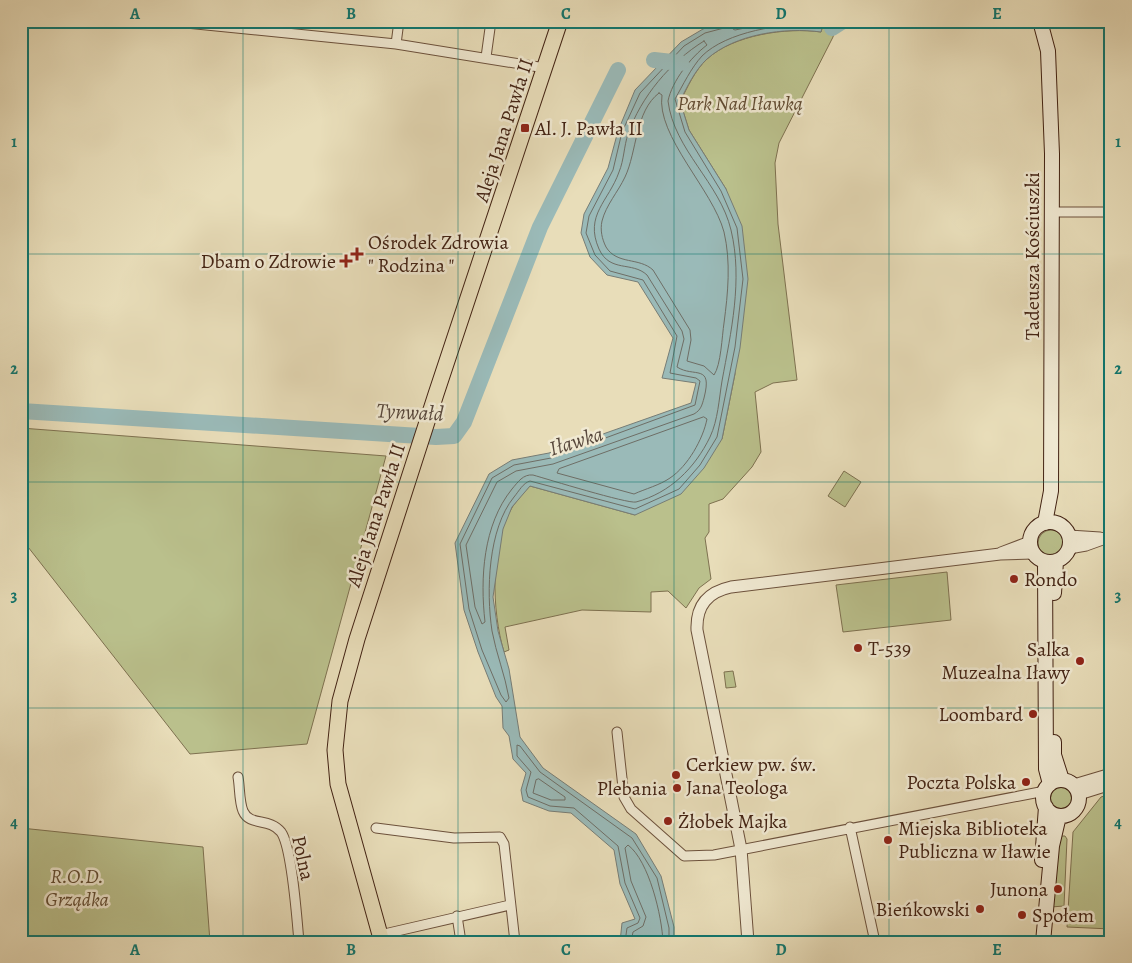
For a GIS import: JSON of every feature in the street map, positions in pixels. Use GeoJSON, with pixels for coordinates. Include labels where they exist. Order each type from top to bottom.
{"type":"FeatureCollection","features":[{"type":"Feature","properties":{"kind":"main road","name":"Aleja Jana Pawła II"},"geometry":{"type":"LineString","coordinates":[[381,939],[338,784],[334,750],[336,722],[344,682],[436,394],[560,21]]}},
{"type":"Feature","properties":{"kind":"main road","name":"Tadeusza Kościuszki"},"geometry":{"type":"LineString","coordinates":[[1040,21],[1048,51],[1052,212],[1050,523]]}},
{"type":"Feature","properties":{"kind":"main road"},"geometry":{"type":"LineString","coordinates":[[1050,523],[1066,530],[1069,542],[1066,554],[1050,562],[1031,548],[1036,528],[1050,523]]}},
{"type":"Feature","properties":{"kind":"main road"},"geometry":{"type":"LineString","coordinates":[[1050,562],[1054,755],[1062,787],[1079,803],[1068,815],[1059,816],[1051,813],[1043,799],[1062,787]]}},
{"type":"Feature","properties":{"kind":"main road"},"geometry":{"type":"LineString","coordinates":[[1045,910],[1040,897],[1046,807]]}},
{"type":"Feature","properties":{"kind":"main road"},"geometry":{"type":"LineString","coordinates":[[1043,942],[1052,846],[1059,816]]}},
{"type":"Feature","properties":{"kind":"street"},"geometry":{"type":"LineString","coordinates":[[166,21],[264,26],[486,57],[545,68]]}},
{"type":"Feature","properties":{"kind":"street"},"geometry":{"type":"LineString","coordinates":[[396,44],[399,21]]}},
{"type":"Feature","properties":{"kind":"street"},"geometry":{"type":"LineString","coordinates":[[486,57],[491,21]]}},
{"type":"Feature","properties":{"kind":"street"},"geometry":{"type":"LineString","coordinates":[[1052,212],[1111,212]]}},
{"type":"Feature","properties":{"kind":"street"},"geometry":{"type":"LineString","coordinates":[[1069,542],[1086,545],[1105,537]]}},
{"type":"Feature","properties":{"kind":"street"},"geometry":{"type":"LineString","coordinates":[[748,942],[741,849],[697,630],[698,611],[707,597],[714,592],[731,587],[1000,554],[1031,548]]}},
{"type":"Feature","properties":{"kind":"street"},"geometry":{"type":"LineString","coordinates":[[617,732],[624,797],[631,809],[684,856],[714,855],[1062,787],[1111,774]]}},
{"type":"Feature","properties":{"kind":"street","name":"Polna"},"geometry":{"type":"LineString","coordinates":[[238,777],[242,806],[247,818],[251,821],[268,822],[276,827],[286,842],[299,942]]}},
{"type":"Feature","properties":{"kind":"street"},"geometry":{"type":"LineString","coordinates":[[1062,787],[1111,784]]}},
{"type":"Feature","properties":{"kind":"street"},"geometry":{"type":"LineString","coordinates":[[850,827],[876,942]]}},
{"type":"Feature","properties":{"kind":"street"},"geometry":{"type":"LineString","coordinates":[[376,828],[454,838],[500,837],[504,844],[514,942]]}},
{"type":"Feature","properties":{"kind":"street"},"geometry":{"type":"LineString","coordinates":[[381,939],[457,916],[510,905]]}},
{"type":"Feature","properties":{"kind":"street"},"geometry":{"type":"LineString","coordinates":[[457,916],[461,942]]}},
{"type":"Feature","properties":{"kind":"green space","name":"Park Nad Iławką"},"geometry":{"type":"Polygon","coordinates":[[[824,21],[837,21],[833,37],[779,143],[775,163],[778,224],[797,380],[773,383],[755,392],[761,452],[752,467],[723,499],[709,504],[709,532],[705,538],[711,579],[699,588],[686,608],[668,591],[651,592],[651,612],[582,610],[505,627],[509,650],[504,652],[495,598],[496,558],[505,521],[513,506],[530,486],[635,515],[722,439],[735,374],[726,189],[689,130],[680,102],[699,68],[718,51],[746,39],[777,32],[821,32],[824,21]]]}},
{"type":"Feature","properties":{"kind":"green space"},"geometry":{"type":"Polygon","coordinates":[[[21,428],[386,456],[307,744],[190,754],[21,538],[21,428]]]}},
{"type":"Feature","properties":{"kind":"green space"},"geometry":{"type":"Polygon","coordinates":[[[844,471],[861,482],[845,507],[828,496],[844,471]]]}},
{"type":"Feature","properties":{"kind":"green space"},"geometry":{"type":"Polygon","coordinates":[[[1051,530],[1060,534],[1064,543],[1060,552],[1051,556],[1042,552],[1038,543],[1042,534],[1051,530]]]}},
{"type":"Feature","properties":{"kind":"green space"},"geometry":{"type":"Polygon","coordinates":[[[947,572],[951,620],[843,632],[836,585],[947,572]]]}},
{"type":"Feature","properties":{"kind":"green space"},"geometry":{"type":"Polygon","coordinates":[[[733,671],[736,687],[726,688],[724,672],[733,671]]]}},
{"type":"Feature","properties":{"kind":"green space"},"geometry":{"type":"Polygon","coordinates":[[[1061,787],[1066,788],[1072,794],[1072,804],[1066,810],[1061,811],[1056,810],[1050,804],[1049,799],[1050,794],[1056,788],[1061,787]]]}},
{"type":"Feature","properties":{"kind":"green space"},"geometry":{"type":"Polygon","coordinates":[[[1111,794],[1111,929],[1067,927],[1073,832],[1101,797],[1111,794]]]}},
{"type":"Feature","properties":{"kind":"green space","name":"R.O.D. Grządka"},"geometry":{"type":"Polygon","coordinates":[[[21,828],[203,847],[210,942],[21,942],[21,828]]]}},
{"type":"Feature","properties":{"kind":"green space"},"geometry":{"type":"Polygon","coordinates":[[[1057,836],[1065,836],[1067,839],[1064,906],[1051,907],[1057,836]]]}},
{"type":"Feature","properties":{"kind":"water"},"geometry":{"type":"Polygon","coordinates":[[[727,21],[824,21],[821,32],[792,31],[761,34],[718,50],[699,68],[680,101],[689,130],[726,189],[742,226],[748,279],[740,348],[722,439],[704,468],[681,494],[635,515],[530,486],[512,507],[503,529],[493,597],[498,631],[509,669],[520,737],[543,768],[636,834],[661,876],[674,927],[674,942],[620,942],[622,923],[635,919],[620,884],[614,850],[571,813],[549,811],[523,801],[521,790],[526,773],[513,759],[509,736],[503,728],[502,706],[496,697],[478,652],[464,610],[455,543],[489,474],[512,460],[549,453],[691,403],[696,383],[662,378],[673,338],[638,282],[607,275],[590,257],[581,233],[584,214],[608,168],[618,131],[635,90],[681,42],[703,29],[727,21]]]}},
{"type":"Feature","properties":{"kind":"waterway","name":"Iławka"},"geometry":{"type":"LineString","coordinates":[[832,28],[843,21]]}},
{"type":"Feature","properties":{"kind":"waterway","name":"Tynwałd"},"geometry":{"type":"LineString","coordinates":[[654,60],[681,63]]}},
{"type":"Feature","properties":{"kind":"waterway","name":"Tynwałd"},"geometry":{"type":"LineString","coordinates":[[21,411],[436,437],[454,436],[464,422],[540,227],[618,70]]}},
{"type":"Feature","properties":{"kind":"place","name":"Al. J. Pawła II"},"geometry":{"type":"Point","coordinates":[525,128]}},
{"type":"Feature","properties":{"kind":"place","name":"Ośrodek Zdrowia \" Rodzina \""},"geometry":{"type":"Point","coordinates":[357,254]}},
{"type":"Feature","properties":{"kind":"place","name":"Dbam o Zdrowie"},"geometry":{"type":"Point","coordinates":[346,261]}},
{"type":"Feature","properties":{"kind":"place","name":"Rondo"},"geometry":{"type":"Point","coordinates":[1014,579]}},
{"type":"Feature","properties":{"kind":"place","name":"T-539"},"geometry":{"type":"Point","coordinates":[858,648]}},
{"type":"Feature","properties":{"kind":"place","name":"Salka Muzealna Iławy"},"geometry":{"type":"Point","coordinates":[1080,661]}},
{"type":"Feature","properties":{"kind":"place","name":"Loombard"},"geometry":{"type":"Point","coordinates":[1033,714]}},
{"type":"Feature","properties":{"kind":"place","name":"Cerkiew pw. św. Jana Teologa"},"geometry":{"type":"Point","coordinates":[676,775]}},
{"type":"Feature","properties":{"kind":"place","name":"Poczta Polska"},"geometry":{"type":"Point","coordinates":[1026,782]}},
{"type":"Feature","properties":{"kind":"place","name":"Plebania"},"geometry":{"type":"Point","coordinates":[677,788]}},
{"type":"Feature","properties":{"kind":"place","name":"Żłobek Majka"},"geometry":{"type":"Point","coordinates":[668,821]}},
{"type":"Feature","properties":{"kind":"place","name":"Miejska Biblioteka Publiczna w Iławie"},"geometry":{"type":"Point","coordinates":[888,840]}},
{"type":"Feature","properties":{"kind":"place","name":"Junona"},"geometry":{"type":"Point","coordinates":[1058,889]}},
{"type":"Feature","properties":{"kind":"place","name":"Bieńkowski"},"geometry":{"type":"Point","coordinates":[980,909]}},
{"type":"Feature","properties":{"kind":"place","name":"Społem"},"geometry":{"type":"Point","coordinates":[1022,915]}}]}
